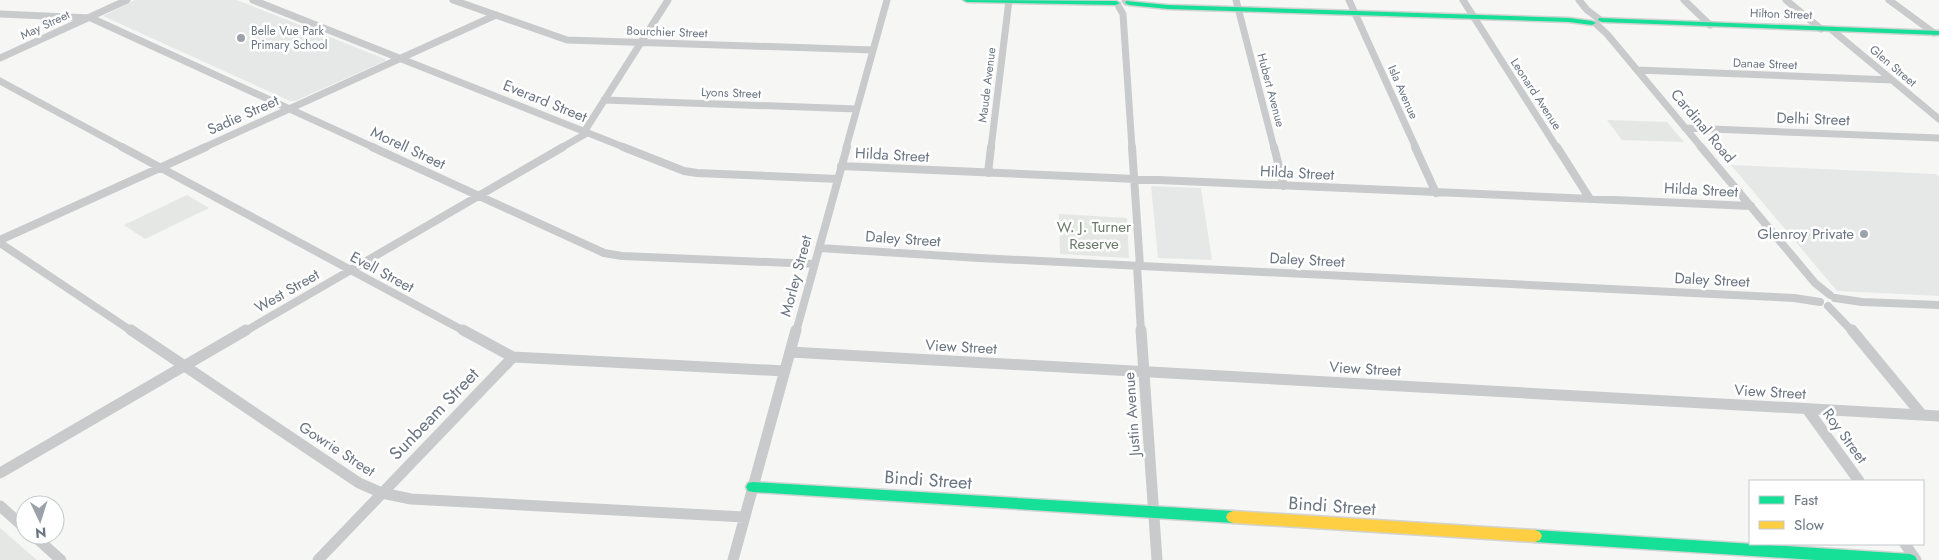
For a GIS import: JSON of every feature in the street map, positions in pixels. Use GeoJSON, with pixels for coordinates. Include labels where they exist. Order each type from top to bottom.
{"type":"FeatureCollection","features":[{"type":"Feature","properties":{"kind":"street","name":"May Street"},"geometry":{"type":"LineString","coordinates":[[0,58],[127,0]]}},
{"type":"Feature","properties":{"kind":"street","name":"Everard Street"},"geometry":{"type":"LineString","coordinates":[[253,0],[690,172],[838,178]]}},
{"type":"Feature","properties":{"kind":"street","name":"Bourchier Street"},"geometry":{"type":"LineString","coordinates":[[453,0],[465,2],[567,40],[873,50]]}},
{"type":"Feature","properties":{"kind":"street","name":"West Street"},"geometry":{"type":"LineString","coordinates":[[0,473],[479,196],[585,132],[668,0]]}},
{"type":"Feature","properties":{"kind":"street","name":"Morley Street"},"geometry":{"type":"LineString","coordinates":[[733,560],[887,0]]}},
{"type":"Feature","properties":{"kind":"street","name":"Hilton Street"},"geometry":{"type":"LineString","coordinates":[[967,0],[1148,6],[1237,5],[1355,13],[1936,33]]}},
{"type":"Feature","properties":{"kind":"street","name":"Isla Avenue"},"geometry":{"type":"LineString","coordinates":[[1349,0],[1436,192]]}},
{"type":"Feature","properties":{"kind":"street","name":"Leonard Avenue"},"geometry":{"type":"LineString","coordinates":[[1463,0],[1590,199]]}},
{"type":"Feature","properties":{"kind":"street","name":"Cardinal Road"},"geometry":{"type":"LineString","coordinates":[[1579,0],[1815,283],[1843,320],[1922,415]]}},
{"type":"Feature","properties":{"kind":"street"},"geometry":{"type":"LineString","coordinates":[[1684,0],[1710,26]]}},
{"type":"Feature","properties":{"kind":"street","name":"Glen Street"},"geometry":{"type":"LineString","coordinates":[[1786,0],[1892,80],[1939,119]]}},
{"type":"Feature","properties":{"kind":"street"},"geometry":{"type":"LineString","coordinates":[[1889,0],[1936,33]]}},
{"type":"Feature","properties":{"kind":"street","name":"Maude Avenue"},"geometry":{"type":"LineString","coordinates":[[988,173],[1009,1]]}},
{"type":"Feature","properties":{"kind":"street","name":"Justin Avenue"},"geometry":{"type":"LineString","coordinates":[[1123,5],[1157,560]]}},
{"type":"Feature","properties":{"kind":"street","name":"Hubert Avenue"},"geometry":{"type":"LineString","coordinates":[[1237,5],[1284,186]]}},
{"type":"Feature","properties":{"kind":"street","name":"Morell Street"},"geometry":{"type":"LineString","coordinates":[[0,14],[89,17],[611,255],[814,264]]}},
{"type":"Feature","properties":{"kind":"street","name":"Sadie Street"},"geometry":{"type":"LineString","coordinates":[[0,242],[496,15]]}},
{"type":"Feature","properties":{"kind":"street","name":"Danae Street"},"geometry":{"type":"LineString","coordinates":[[1637,70],[1892,80]]}},
{"type":"Feature","properties":{"kind":"street","name":"Evell Street"},"geometry":{"type":"LineString","coordinates":[[0,81],[513,357],[785,371]]}},
{"type":"Feature","properties":{"kind":"street","name":"Lyons Street"},"geometry":{"type":"LineString","coordinates":[[604,100],[857,109]]}},
{"type":"Feature","properties":{"kind":"street","name":"Delhi Street"},"geometry":{"type":"LineString","coordinates":[[1685,128],[1939,138]]}},
{"type":"Feature","properties":{"kind":"street","name":"Hilda Street"},"geometry":{"type":"LineString","coordinates":[[841,166],[1750,206]]}},
{"type":"Feature","properties":{"kind":"street","name":"Gowrie Street"},"geometry":{"type":"LineString","coordinates":[[0,242],[360,484],[382,493],[411,499],[744,517]]}},
{"type":"Feature","properties":{"kind":"street","name":"Daley Street"},"geometry":{"type":"LineString","coordinates":[[819,248],[1939,306]]}},
{"type":"Feature","properties":{"kind":"street","name":"View Street"},"geometry":{"type":"LineString","coordinates":[[790,352],[1939,416]]}},
{"type":"Feature","properties":{"kind":"street","name":"Sunbeam Street"},"geometry":{"type":"LineString","coordinates":[[318,560],[513,357]]}},
{"type":"Feature","properties":{"kind":"street","name":"Roy Street"},"geometry":{"type":"LineString","coordinates":[[1807,409],[1859,480]]}},
{"type":"Feature","properties":{"kind":"street","name":"Bindi Street"},"geometry":{"type":"LineString","coordinates":[[753,487],[1910,560]]}},
{"type":"Feature","properties":{"kind":"street"},"geometry":{"type":"LineString","coordinates":[[0,506],[15,519]]}},
{"type":"Feature","properties":{"kind":"street"},"geometry":{"type":"LineString","coordinates":[[44,545],[61,560]]}},
{"type":"Feature","properties":{"kind":"street"},"geometry":{"type":"LineString","coordinates":[[1906,545],[1916,560]]}},
{"type":"Feature","properties":{"kind":"shaded area","name":"Belle Vue Park Primary School"},"geometry":{"type":"Polygon","coordinates":[[[135,0],[237,0],[385,59],[385,61],[295,101],[290,101],[103,16],[135,0]]]}},
{"type":"Feature","properties":{"kind":"shaded area","name":"Glenroy Private"},"geometry":{"type":"Polygon","coordinates":[[[1731,165],[1936,174],[1939,177],[1939,296],[1837,291],[1731,165]]]}},
{"type":"Feature","properties":{"kind":"shaded area"},"geometry":{"type":"Polygon","coordinates":[[[1151,186],[1201,188],[1212,260],[1158,258],[1151,186]]]}},
{"type":"Feature","properties":{"kind":"green space"},"geometry":{"type":"Polygon","coordinates":[[[1607,120],[1667,122],[1684,142],[1622,140],[1607,120]]]}},
{"type":"Feature","properties":{"kind":"green space"},"geometry":{"type":"Polygon","coordinates":[[[187,195],[209,208],[145,239],[124,225],[187,195]]]}},
{"type":"Feature","properties":{"kind":"green space","name":"W. J. Turner Reserve"},"geometry":{"type":"Polygon","coordinates":[[[1059,214],[1127,218],[1129,258],[1060,254],[1059,214]]]}},
{"type":"Feature","properties":{"kind":"green space"},"geometry":{"type":"Polygon","coordinates":[[[0,528],[15,541],[15,545],[20,545],[37,560],[0,560],[0,528]]]}},
{"type":"Feature","properties":{"kind":"traffic: fast"},"geometry":{"type":"LineString","coordinates":[[967,0],[1116,3]]}},
{"type":"Feature","properties":{"kind":"traffic: fast"},"geometry":{"type":"LineString","coordinates":[[1129,3],[1168,7],[1569,20],[1592,23]]}},
{"type":"Feature","properties":{"kind":"traffic: fast"},"geometry":{"type":"LineString","coordinates":[[1602,20],[1939,33]]}},
{"type":"Feature","properties":{"kind":"traffic: fast"},"geometry":{"type":"LineString","coordinates":[[753,487],[1233,517]]}},
{"type":"Feature","properties":{"kind":"traffic: fast"},"geometry":{"type":"LineString","coordinates":[[1535,536],[1910,560]]}},
{"type":"Feature","properties":{"kind":"traffic: slow"},"geometry":{"type":"LineString","coordinates":[[1233,517],[1535,536]]}},
{"type":"Feature","properties":{"kind":"place","name":"Belle Vue Park Primary School"},"geometry":{"type":"Point","coordinates":[241,38]}},
{"type":"Feature","properties":{"kind":"place","name":"Glenroy Private"},"geometry":{"type":"Point","coordinates":[1864,234]}}]}
